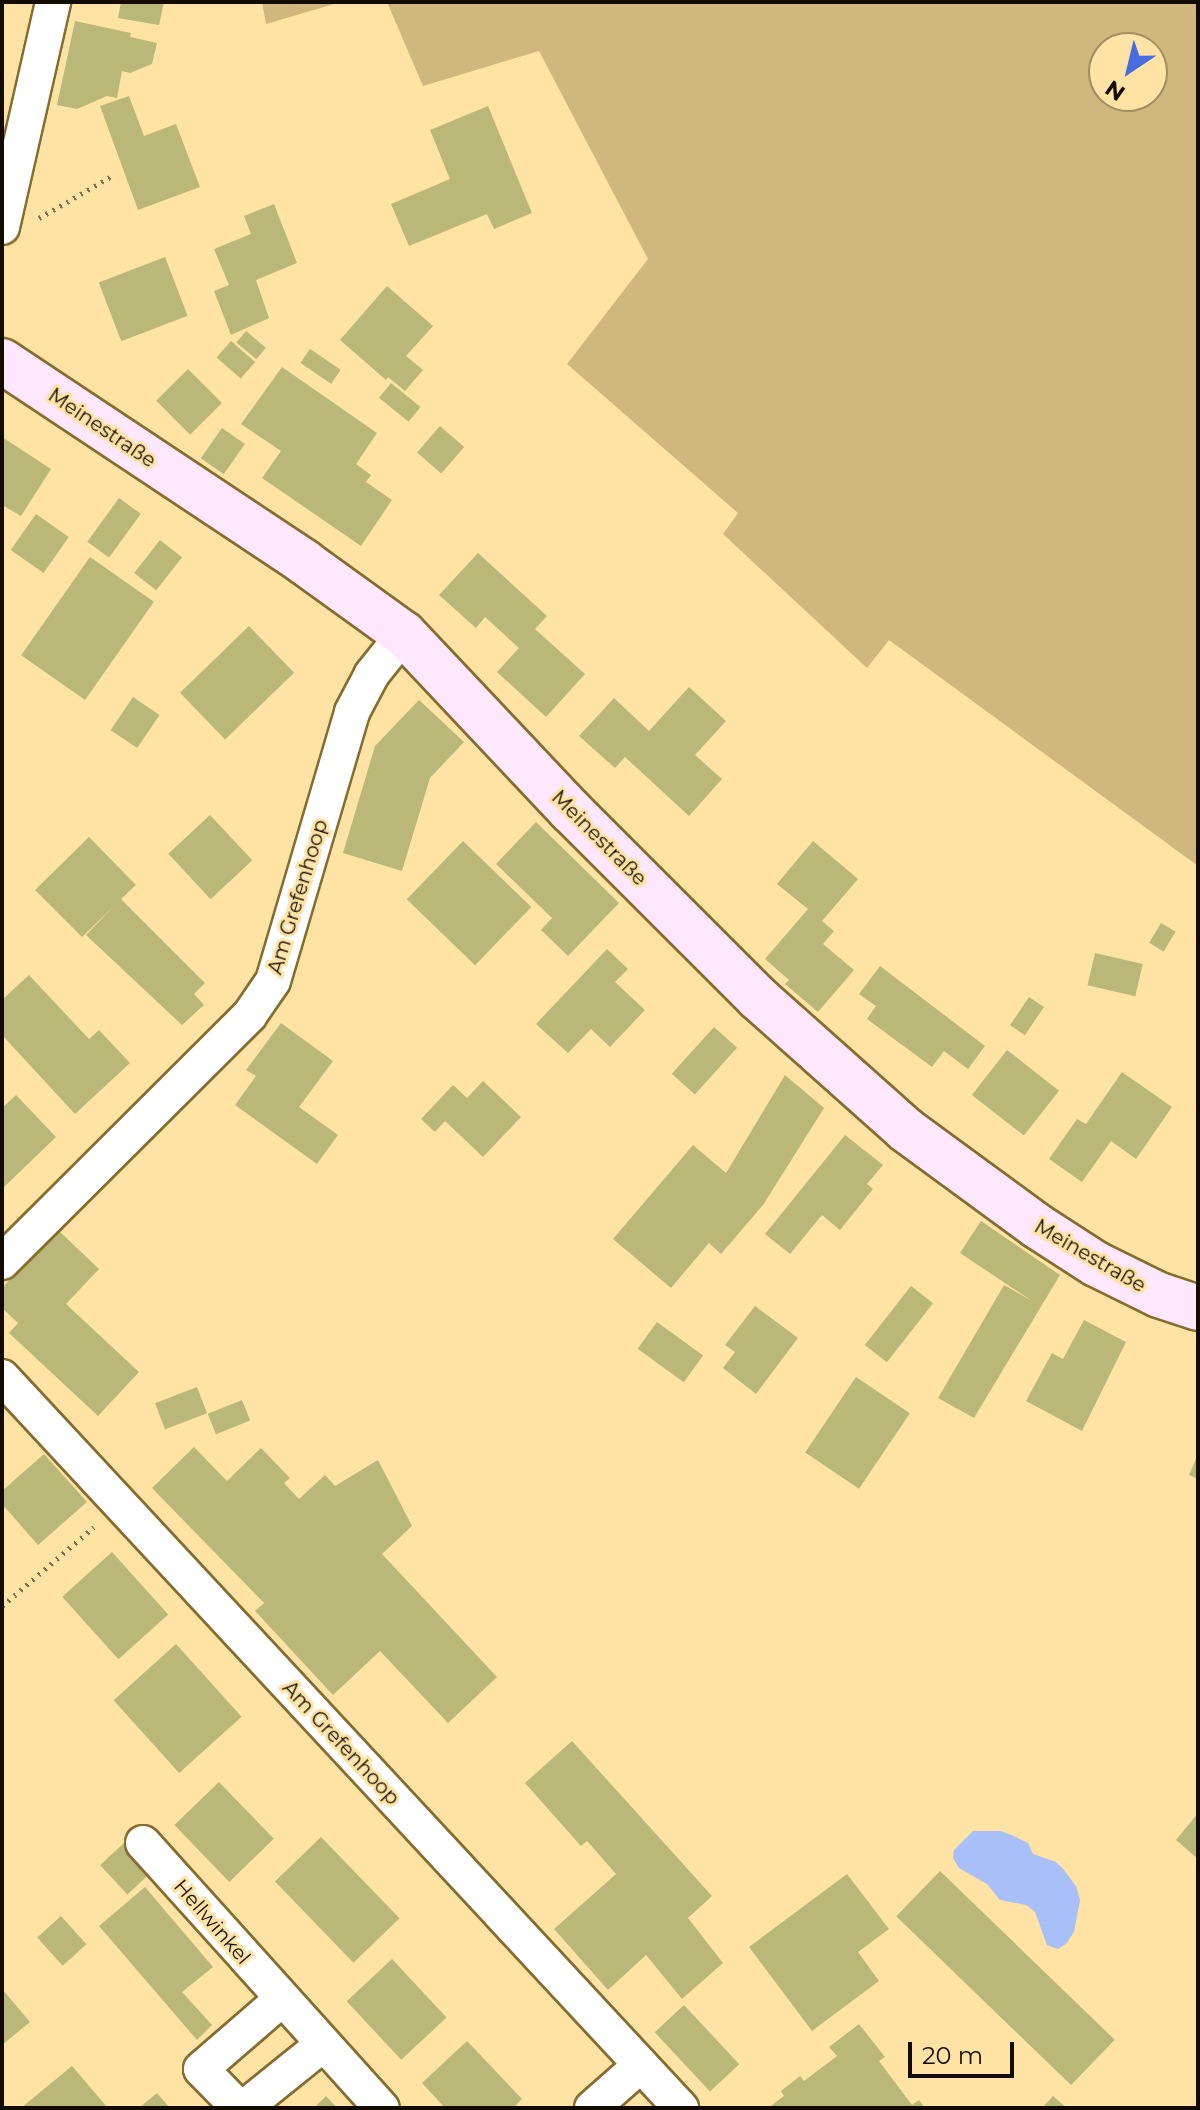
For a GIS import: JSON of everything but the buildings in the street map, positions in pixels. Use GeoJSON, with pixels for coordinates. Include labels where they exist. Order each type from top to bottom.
{"type":"FeatureCollection","features":[{"type":"Feature","properties":{"kind":"street"},"geometry":{"type":"LineString","coordinates":[[2,227],[53,2]]}},
{"type":"Feature","properties":{"kind":"street","name":"Meinestraße"},"geometry":{"type":"LineString","coordinates":[[2,361],[304,562],[404,634],[571,811],[758,998],[906,1130],[1037,1226],[1096,1264],[1159,1295],[1198,1308]]}},
{"type":"Feature","properties":{"kind":"street","name":"Am Grefenhoop"},"geometry":{"type":"LineString","coordinates":[[2,1262],[249,1016],[273,981],[352,712],[372,674],[404,634]]}},
{"type":"Feature","properties":{"kind":"street","name":"Am Grefenhoop"},"geometry":{"type":"LineString","coordinates":[[2,1377],[681,2108]]}},
{"type":"Feature","properties":{"kind":"street","name":"Hellwinkel"},"geometry":{"type":"LineString","coordinates":[[143,1843],[281,2000],[382,2108]]}},
{"type":"Feature","properties":{"kind":"street"},"geometry":{"type":"LineString","coordinates":[[281,2000],[201,2069],[241,2108],[322,2045]]}},
{"type":"Feature","properties":{"kind":"street"},"geometry":{"type":"LineString","coordinates":[[592,2108],[641,2065]]}},
{"type":"Feature","properties":{"kind":"path"},"geometry":{"type":"LineString","coordinates":[[37,219],[112,176]]}},
{"type":"Feature","properties":{"kind":"path"},"geometry":{"type":"LineString","coordinates":[[2,1606],[119,1505]]}},
{"type":"Feature","properties":{"kind":"shaded area"},"geometry":{"type":"Polygon","coordinates":[[[262,2],[341,2],[266,24],[262,2]]]}},
{"type":"Feature","properties":{"kind":"shaded area"},"geometry":{"type":"Polygon","coordinates":[[[387,2],[1198,2],[1198,866],[889,640],[867,668],[723,534],[738,513],[567,364],[648,259],[539,51],[423,86],[387,2]]]}},
{"type":"Feature","properties":{"kind":"water"},"geometry":{"type":"Polygon","coordinates":[[[973,1831],[1001,1831],[1016,1837],[1028,1843],[1033,1854],[1056,1862],[1064,1870],[1076,1886],[1080,1900],[1074,1932],[1066,1944],[1058,1949],[1047,1945],[1035,1912],[1026,1905],[1000,1900],[987,1884],[959,1868],[953,1858],[954,1850],[973,1831]]]}}]}
